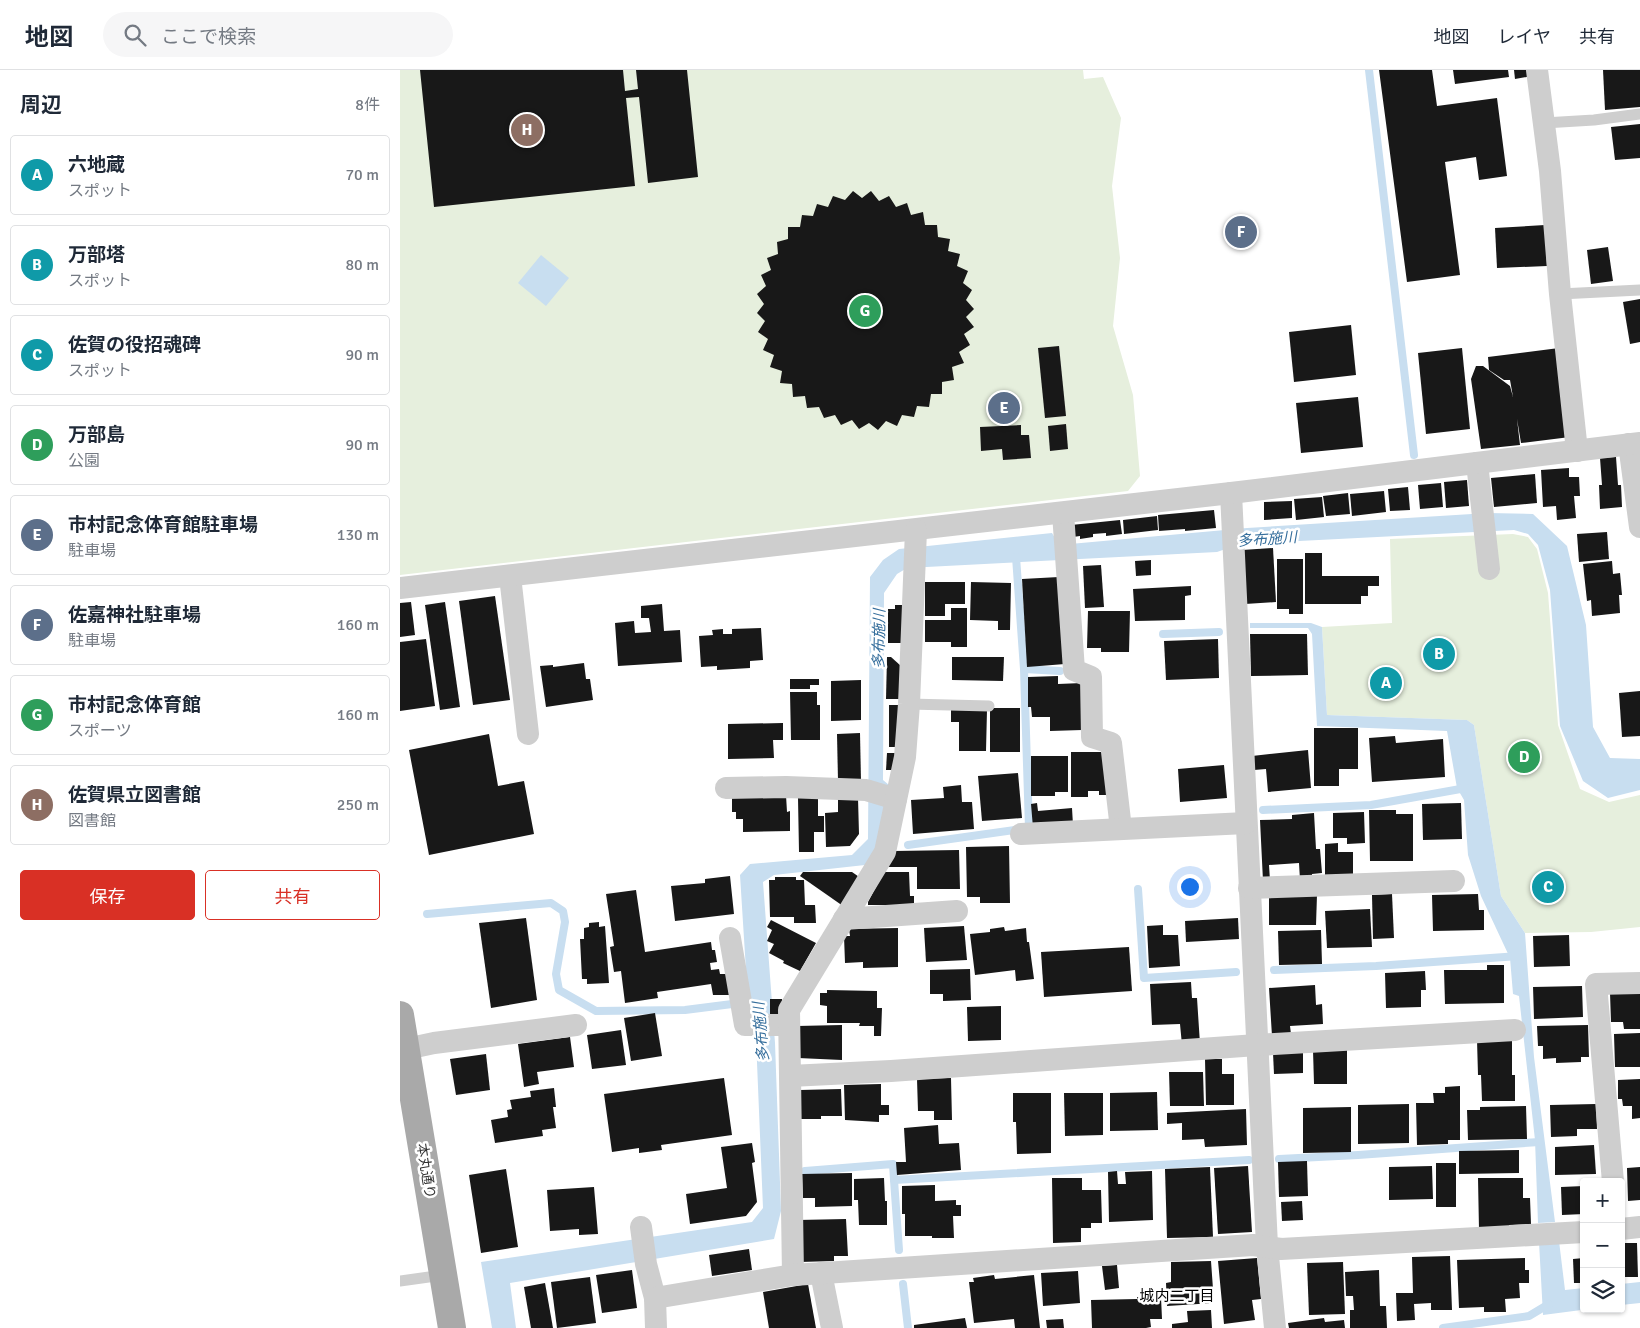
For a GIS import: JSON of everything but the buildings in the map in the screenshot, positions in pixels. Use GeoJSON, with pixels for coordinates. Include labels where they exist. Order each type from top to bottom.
{"type":"FeatureCollection","features":[{"type":"Feature","properties":{"kind":"main road","name":"本丸通り"},"geometry":{"type":"LineString","coordinates":[[400,1015],[452,1328]]}},
{"type":"Feature","properties":{"kind":"street"},"geometry":{"type":"LineString","coordinates":[[1537,70],[1550,171],[1560,294],[1577,451]]}},
{"type":"Feature","properties":{"kind":"street"},"geometry":{"type":"LineString","coordinates":[[400,588],[916,537],[1063,513],[1635,444],[1640,527]]}},
{"type":"Feature","properties":{"kind":"street"},"geometry":{"type":"LineString","coordinates":[[1477,463],[1489,569]]}},
{"type":"Feature","properties":{"kind":"street"},"geometry":{"type":"LineString","coordinates":[[1231,494],[1267,1246],[1275,1328]]}},
{"type":"Feature","properties":{"kind":"street"},"geometry":{"type":"LineString","coordinates":[[1063,513],[1074,670],[1091,677],[1092,737],[1111,744],[1121,830]]}},
{"type":"Feature","properties":{"kind":"street"},"geometry":{"type":"LineString","coordinates":[[793,1274],[789,1010],[885,852],[904,757],[909,704],[916,537]]}},
{"type":"Feature","properties":{"kind":"street"},"geometry":{"type":"LineString","coordinates":[[510,576],[528,734]]}},
{"type":"Feature","properties":{"kind":"street"},"geometry":{"type":"LineString","coordinates":[[726,788],[786,787],[866,790],[896,799]]}},
{"type":"Feature","properties":{"kind":"street"},"geometry":{"type":"LineString","coordinates":[[1021,834],[1246,823]]}},
{"type":"Feature","properties":{"kind":"street"},"geometry":{"type":"LineString","coordinates":[[1249,888],[1454,881]]}},
{"type":"Feature","properties":{"kind":"street"},"geometry":{"type":"LineString","coordinates":[[844,919],[957,912]]}},
{"type":"Feature","properties":{"kind":"street"},"geometry":{"type":"LineString","coordinates":[[730,938],[742,1011],[789,1025]]}},
{"type":"Feature","properties":{"kind":"street"},"geometry":{"type":"LineString","coordinates":[[1613,1178],[1596,984],[1640,983]]}},
{"type":"Feature","properties":{"kind":"street"},"geometry":{"type":"LineString","coordinates":[[406,1049],[434,1042],[576,1024]]}},
{"type":"Feature","properties":{"kind":"street"},"geometry":{"type":"LineString","coordinates":[[790,1076],[1515,1030]]}},
{"type":"Feature","properties":{"kind":"street"},"geometry":{"type":"LineString","coordinates":[[642,1227],[646,1264],[655,1298],[655,1328]]}},
{"type":"Feature","properties":{"kind":"street"},"geometry":{"type":"LineString","coordinates":[[1625,1229],[1640,1227]]}},
{"type":"Feature","properties":{"kind":"street"},"geometry":{"type":"LineString","coordinates":[[655,1298],[793,1274],[1253,1245],[1282,1249],[1580,1232]]}},
{"type":"Feature","properties":{"kind":"street"},"geometry":{"type":"LineString","coordinates":[[821,1273],[832,1328]]}},
{"type":"Feature","properties":{"kind":"lane"},"geometry":{"type":"LineString","coordinates":[[1544,123],[1594,120],[1640,114]]}},
{"type":"Feature","properties":{"kind":"lane"},"geometry":{"type":"LineString","coordinates":[[1560,294],[1640,290]]}},
{"type":"Feature","properties":{"kind":"lane"},"geometry":{"type":"LineString","coordinates":[[909,704],[989,706]]}},
{"type":"Feature","properties":{"kind":"lane"},"geometry":{"type":"LineString","coordinates":[[400,1281],[443,1274]]}},
{"type":"Feature","properties":{"kind":"green space"},"geometry":{"type":"Polygon","coordinates":[[[400,70],[1083,70],[1084,79],[1103,77],[1121,118],[1112,186],[1120,258],[1113,326],[1133,395],[1140,476],[1128,491],[400,575],[400,70]]]}},
{"type":"Feature","properties":{"kind":"green space"},"geometry":{"type":"Polygon","coordinates":[[[1513,534],[1528,537],[1537,549],[1548,593],[1558,725],[1580,789],[1609,802],[1640,795],[1640,927],[1591,932],[1525,933],[1501,896],[1474,725],[1467,720],[1327,715],[1322,627],[1392,623],[1390,539],[1513,534]]]}},
{"type":"Feature","properties":{"kind":"water"},"geometry":{"type":"Polygon","coordinates":[[[541,255],[569,278],[546,306],[518,283],[541,255]]]}},
{"type":"Feature","properties":{"kind":"water","name":"多布施川"},"geometry":{"type":"Polygon","coordinates":[[[1488,513],[1533,514],[1567,546],[1586,625],[1593,727],[1610,758],[1640,759],[1640,790],[1608,798],[1583,781],[1560,726],[1550,590],[1538,545],[1528,534],[1514,530],[1240,544],[1217,552],[907,568],[897,574],[884,593],[883,780],[889,785],[879,843],[865,865],[774,875],[763,882],[775,1043],[781,1211],[774,1239],[510,1283],[516,1328],[492,1328],[481,1262],[752,1222],[763,1208],[755,1014],[748,1002],[740,875],[750,864],[852,855],[868,839],[870,577],[883,560],[899,549],[1052,533],[1059,545],[1247,528],[1488,513]]]}},
{"type":"Feature","properties":{"kind":"water"},"geometry":{"type":"Polygon","coordinates":[[[1250,623],[1311,623],[1322,627],[1327,715],[1467,720],[1474,725],[1501,896],[1525,933],[1534,1057],[1555,1222],[1538,1223],[1535,1140],[1519,996],[1513,994],[1510,958],[1481,896],[1468,855],[1464,800],[1457,788],[1447,731],[1317,726],[1312,634],[1308,628],[1250,628],[1250,623]]]}},
{"type":"Feature","properties":{"kind":"water"},"geometry":{"type":"Polygon","coordinates":[[[1559,1241],[1565,1290],[1580,1288],[1580,1310],[1543,1315],[1539,1242],[1559,1241]]]}},
{"type":"Feature","properties":{"kind":"water"},"geometry":{"type":"Polygon","coordinates":[[[1640,1282],[1640,1303],[1625,1305],[1625,1284],[1640,1282]]]}},
{"type":"Feature","properties":{"kind":"waterway"},"geometry":{"type":"LineString","coordinates":[[1369,70],[1414,455]]}},
{"type":"Feature","properties":{"kind":"waterway"},"geometry":{"type":"LineString","coordinates":[[908,845],[1029,828],[1024,669],[1016,557]]}},
{"type":"Feature","properties":{"kind":"waterway"},"geometry":{"type":"LineString","coordinates":[[1163,634],[1219,632]]}},
{"type":"Feature","properties":{"kind":"waterway"},"geometry":{"type":"LineString","coordinates":[[1024,669],[1060,671]]}},
{"type":"Feature","properties":{"kind":"waterway"},"geometry":{"type":"LineString","coordinates":[[1263,810],[1371,805],[1466,788]]}},
{"type":"Feature","properties":{"kind":"waterway"},"geometry":{"type":"LineString","coordinates":[[1138,889],[1144,978],[1236,972]]}},
{"type":"Feature","properties":{"kind":"waterway"},"geometry":{"type":"LineString","coordinates":[[427,914],[551,903],[563,911],[565,922],[556,974],[559,990],[596,1011],[685,1010],[740,1003]]}},
{"type":"Feature","properties":{"kind":"waterway"},"geometry":{"type":"LineString","coordinates":[[1274,970],[1376,966],[1519,956]]}},
{"type":"Feature","properties":{"kind":"waterway"},"geometry":{"type":"LineString","coordinates":[[1279,1159],[1539,1142]]}},
{"type":"Feature","properties":{"kind":"waterway"},"geometry":{"type":"LineString","coordinates":[[805,1171],[893,1164],[894,1180],[1249,1160]]}},
{"type":"Feature","properties":{"kind":"waterway"},"geometry":{"type":"LineString","coordinates":[[894,1180],[899,1250]]}},
{"type":"Feature","properties":{"kind":"waterway"},"geometry":{"type":"LineString","coordinates":[[903,1284],[908,1328]]}},
{"type":"Feature","properties":{"kind":"waterway"},"geometry":{"type":"LineString","coordinates":[[1443,1328],[1529,1316],[1549,1304]]}},
{"type":"Feature","properties":{"kind":"place","name":"佐賀県立図書館"},"geometry":{"type":"Point","coordinates":[527,130]}},
{"type":"Feature","properties":{"kind":"place","name":"佐嘉神社駐車場"},"geometry":{"type":"Point","coordinates":[1241,232]}},
{"type":"Feature","properties":{"kind":"place","name":"市村記念体育館"},"geometry":{"type":"Point","coordinates":[865,311]}},
{"type":"Feature","properties":{"kind":"place","name":"市村記念体育館駐車場"},"geometry":{"type":"Point","coordinates":[1004,408]}},
{"type":"Feature","properties":{"kind":"place","name":"万部塔"},"geometry":{"type":"Point","coordinates":[1439,654]}},
{"type":"Feature","properties":{"kind":"place","name":"六地蔵"},"geometry":{"type":"Point","coordinates":[1386,683]}},
{"type":"Feature","properties":{"kind":"place","name":"万部島"},"geometry":{"type":"Point","coordinates":[1524,757]}},
{"type":"Feature","properties":{"kind":"place","name":"佐賀の役招魂碑"},"geometry":{"type":"Point","coordinates":[1548,887]}},
{"type":"Feature","properties":{"kind":"district","name":"城内二丁目"},"geometry":{"type":"Point","coordinates":[1177,1296]}}]}
